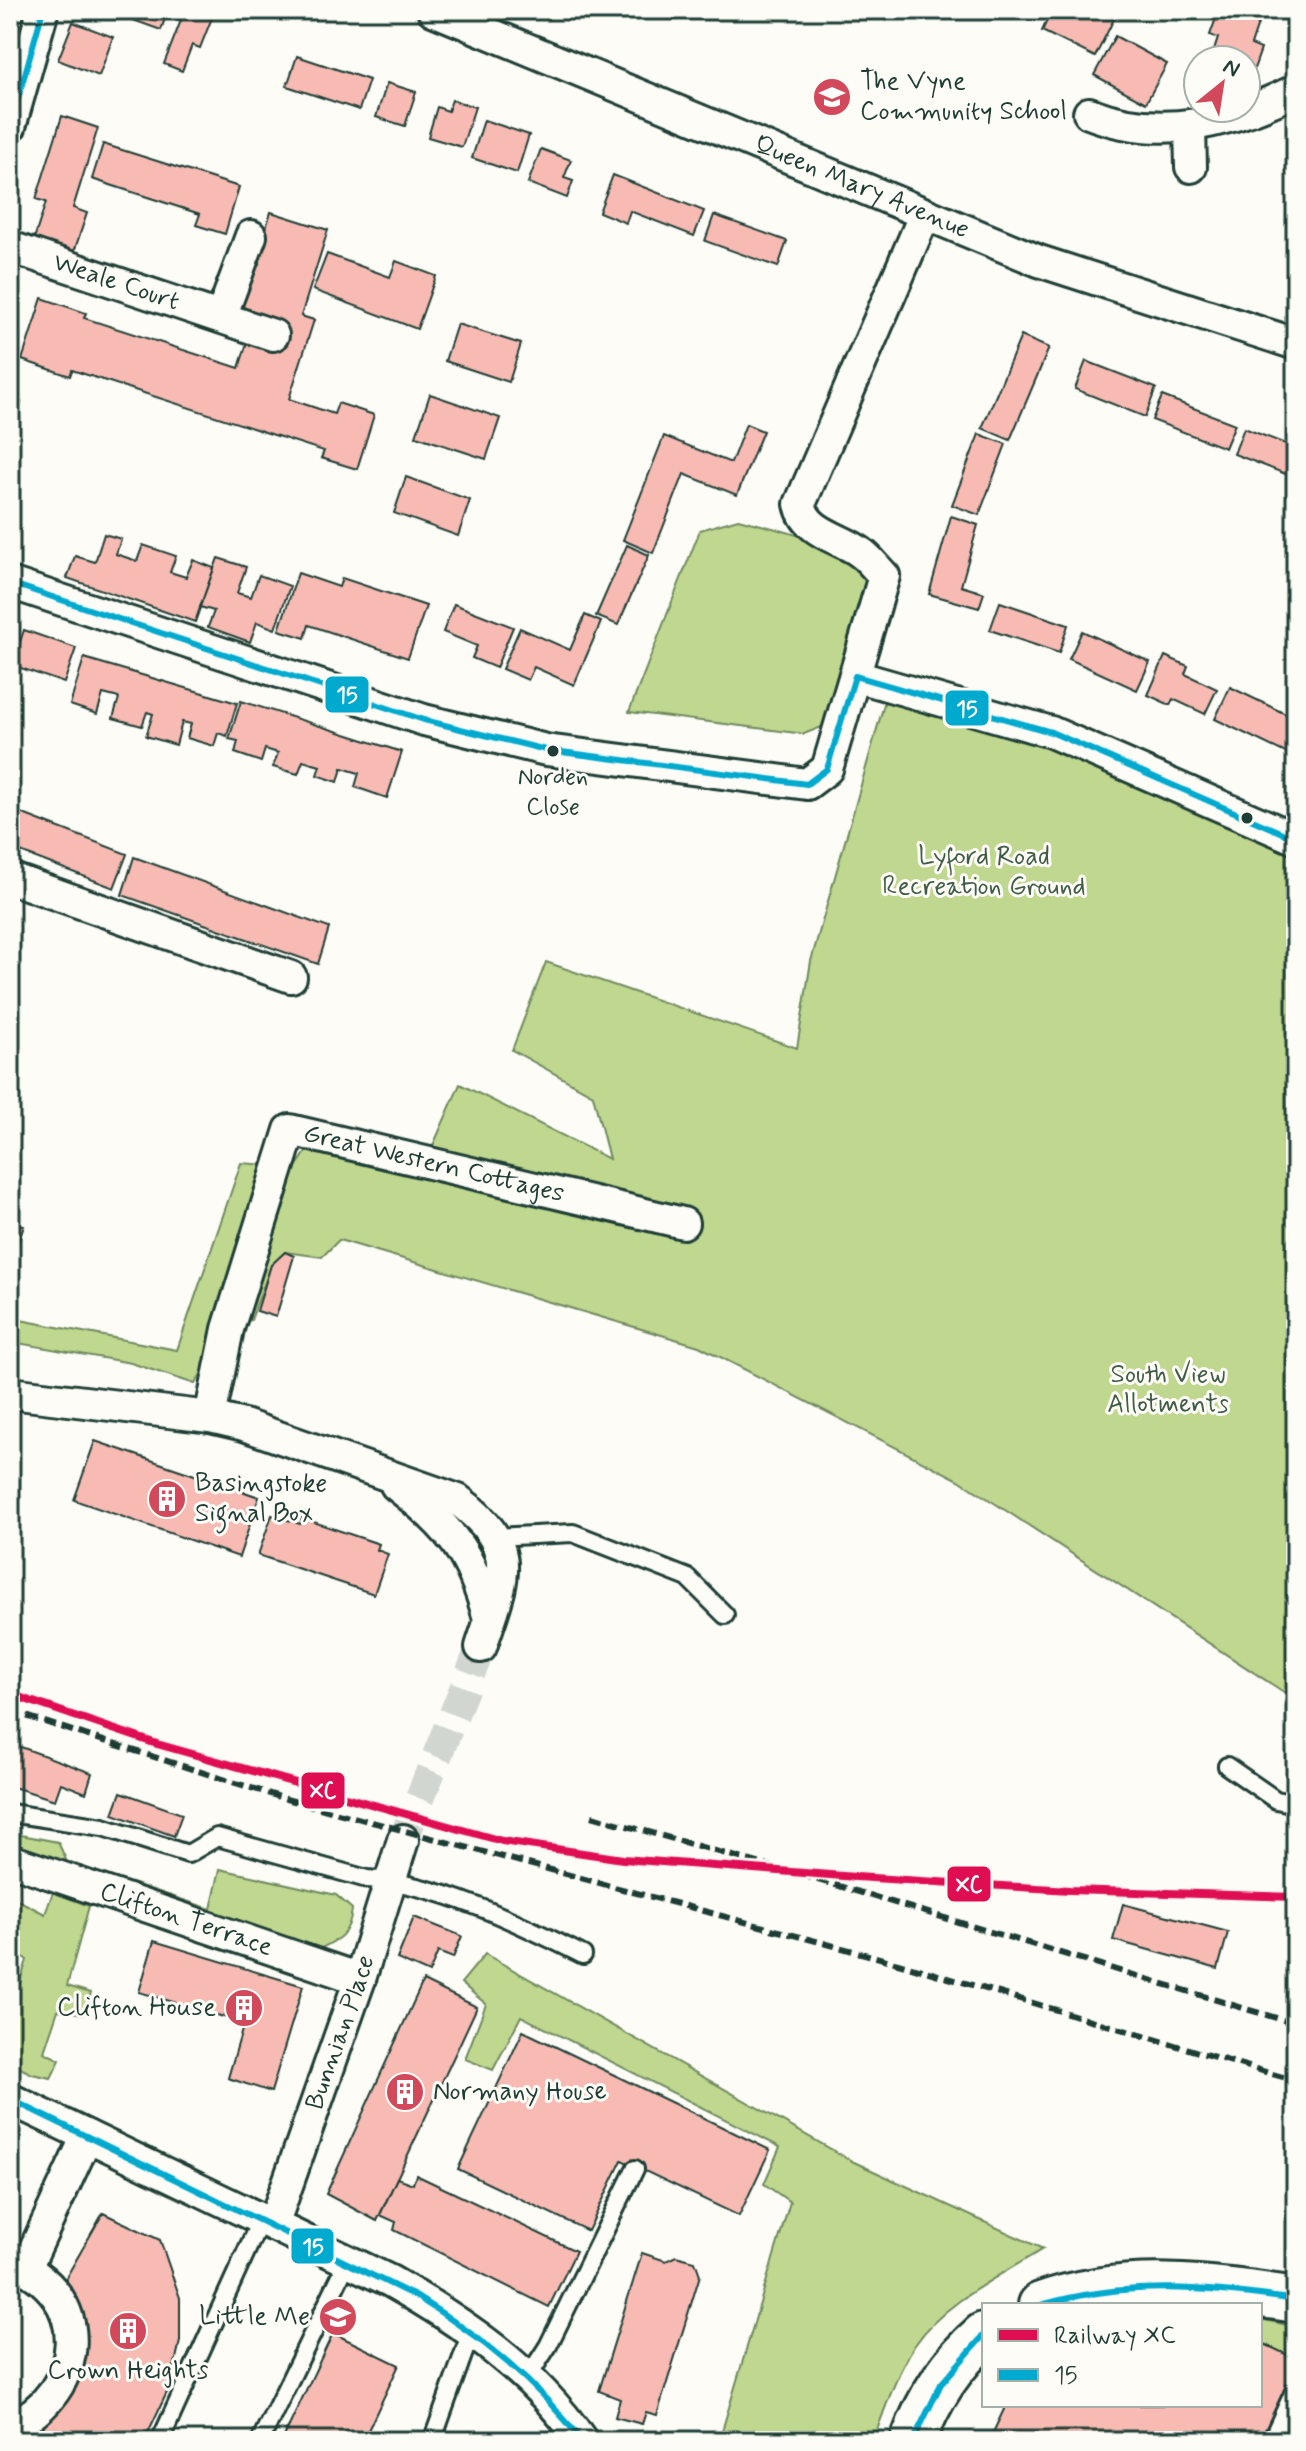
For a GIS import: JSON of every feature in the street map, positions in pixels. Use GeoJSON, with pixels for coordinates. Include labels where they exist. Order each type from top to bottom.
{"type":"FeatureCollection","features":[{"type":"Feature","properties":{"kind":"street"},"geometry":{"type":"LineString","coordinates":[[10,127],[43,10]]}},
{"type":"Feature","properties":{"kind":"street","name":"Queen Mary Avenue"},"geometry":{"type":"LineString","coordinates":[[433,10],[924,216],[1039,261],[1296,344]]}},
{"type":"Feature","properties":{"kind":"street"},"geometry":{"type":"LineString","coordinates":[[1089,113],[1120,125],[1190,127],[1249,114],[1296,90]]}},
{"type":"Feature","properties":{"kind":"street"},"geometry":{"type":"LineString","coordinates":[[1190,127],[1191,167]]}},
{"type":"Feature","properties":{"kind":"street"},"geometry":{"type":"LineString","coordinates":[[10,583],[404,714],[546,750],[807,784],[827,769],[884,576],[861,553],[814,527],[802,513],[800,504],[924,216]]}},
{"type":"Feature","properties":{"kind":"street"},"geometry":{"type":"LineString","coordinates":[[221,317],[251,236]]}},
{"type":"Feature","properties":{"kind":"street","name":"Weale Court"},"geometry":{"type":"LineString","coordinates":[[10,247],[273,335]]}},
{"type":"Feature","properties":{"kind":"street"},"geometry":{"type":"LineString","coordinates":[[855,676],[1051,732],[1296,839]]}},
{"type":"Feature","properties":{"kind":"street"},"geometry":{"type":"LineString","coordinates":[[10,878],[291,977]]}},
{"type":"Feature","properties":{"kind":"street","name":"Great Western Cottages"},"geometry":{"type":"LineString","coordinates":[[199,1416],[290,1130],[683,1223]]}},
{"type":"Feature","properties":{"kind":"street"},"geometry":{"type":"LineString","coordinates":[[10,1393],[199,1416],[244,1425],[458,1500],[480,1517],[496,1537],[504,1564],[485,1634],[477,1573],[453,1537],[422,1505],[383,1476]]}},
{"type":"Feature","properties":{"kind":"street","name":"Bunnian Place"},"geometry":{"type":"LineString","coordinates":[[267,2222],[360,1979],[403,1840]]}},
{"type":"Feature","properties":{"kind":"street","name":"Clifton Terrace"},"geometry":{"type":"LineString","coordinates":[[10,1860],[360,1979]]}},
{"type":"Feature","properties":{"kind":"street"},"geometry":{"type":"LineString","coordinates":[[10,2099],[390,2281],[472,2330],[528,2377],[582,2441]]}},
{"type":"Feature","properties":{"kind":"street"},"geometry":{"type":"LineString","coordinates":[[10,2427],[34,2417],[54,2396],[68,2369],[71,2340],[65,2311],[49,2286],[18,2265],[87,2136]]}},
{"type":"Feature","properties":{"kind":"street"},"geometry":{"type":"LineString","coordinates":[[1047,2303],[1073,2294],[1159,2285],[1195,2286],[1296,2300]]}},
{"type":"Feature","properties":{"kind":"street"},"geometry":{"type":"LineString","coordinates":[[913,2441],[934,2394],[968,2348],[982,2337]]}},
{"type":"Feature","properties":{"kind":"lane"},"geometry":{"type":"LineString","coordinates":[[496,1537],[573,1533],[688,1578],[725,1615]]}},
{"type":"Feature","properties":{"kind":"lane"},"geometry":{"type":"LineString","coordinates":[[1227,1766],[1276,1800],[1296,1804]]}},
{"type":"Feature","properties":{"kind":"lane"},"geometry":{"type":"LineString","coordinates":[[10,1813],[103,1827],[188,1854],[217,1837],[367,1879],[390,1880],[521,1924],[583,1955]]}},
{"type":"Feature","properties":{"kind":"lane"},"geometry":{"type":"LineString","coordinates":[[528,2377],[548,2346],[635,2169]]}},
{"type":"Feature","properties":{"kind":"lane"},"geometry":{"type":"LineString","coordinates":[[160,2441],[267,2222]]}},
{"type":"Feature","properties":{"kind":"lane"},"geometry":{"type":"LineString","coordinates":[[260,2441],[348,2261]]}},
{"type":"Feature","properties":{"kind":"lane"},"geometry":{"type":"LineString","coordinates":[[441,2441],[435,2433],[472,2330]]}},
{"type":"Feature","properties":{"kind":"lane"},"geometry":{"type":"LineString","coordinates":[[1271,2441],[1296,2387]]}},
{"type":"Feature","properties":{"kind":"green space"},"geometry":{"type":"Polygon","coordinates":[[[738,519],[792,533],[828,547],[844,555],[872,578],[824,726],[804,734],[629,712],[700,530],[738,519]]]}},
{"type":"Feature","properties":{"kind":"green space"},"geometry":{"type":"Polygon","coordinates":[[[886,697],[966,715],[1296,849],[1296,1700],[959,1480],[699,1346],[339,1240],[322,1257],[285,1252],[271,1265],[251,1320],[228,1329],[195,1384],[131,1363],[12,1342],[15,1319],[177,1350],[241,1163],[296,1167],[311,1145],[475,1191],[494,1165],[431,1150],[460,1084],[609,1159],[593,1095],[512,1050],[546,962],[797,1048],[811,961],[886,697]]]}},
{"type":"Feature","properties":{"kind":"green space"},"geometry":{"type":"Polygon","coordinates":[[[10,1833],[58,1842],[67,1862],[211,1909],[220,1869],[336,1895],[352,1909],[351,1918],[342,1935],[317,1950],[10,1853],[10,1833]]]}},
{"type":"Feature","properties":{"kind":"green space"},"geometry":{"type":"Polygon","coordinates":[[[53,1892],[89,1906],[67,1986],[91,1993],[84,2014],[58,2010],[44,2052],[60,2060],[51,2078],[32,2074],[10,2063],[10,1994],[18,1988],[27,1960],[10,1946],[10,1896],[45,1914],[53,1892]]]}},
{"type":"Feature","properties":{"kind":"green space"},"geometry":{"type":"Polygon","coordinates":[[[485,1954],[854,2162],[1043,2249],[974,2291],[927,2330],[902,2368],[873,2441],[719,2441],[790,2202],[764,2184],[780,2147],[521,2016],[493,2070],[465,2059],[486,2004],[461,1983],[485,1954]]]}},
{"type":"Feature","properties":{"kind":"green space"},"geometry":{"type":"Polygon","coordinates":[[[1262,2319],[1296,2327],[1296,2351],[1287,2355],[1262,2344],[1262,2319]]]}},
{"type":"Feature","properties":{"kind":"building"},"geometry":{"type":"Polygon","coordinates":[[[133,10],[168,10],[161,30],[130,19],[133,10]]]}},
{"type":"Feature","properties":{"kind":"building"},"geometry":{"type":"Polygon","coordinates":[[[185,10],[215,10],[200,48],[192,45],[182,71],[164,64],[185,10]]]}},
{"type":"Feature","properties":{"kind":"building"},"geometry":{"type":"Polygon","coordinates":[[[1052,10],[1096,10],[1114,19],[1095,57],[1042,31],[1052,10]]]}},
{"type":"Feature","properties":{"kind":"building"},"geometry":{"type":"Polygon","coordinates":[[[1219,10],[1262,12],[1251,44],[1216,44],[1218,38],[1210,35],[1219,10]]]}},
{"type":"Feature","properties":{"kind":"building"},"geometry":{"type":"Polygon","coordinates":[[[73,22],[113,37],[99,76],[58,60],[73,22]]]}},
{"type":"Feature","properties":{"kind":"building"},"geometry":{"type":"Polygon","coordinates":[[[1115,36],[1167,64],[1146,103],[1094,75],[1115,36]]]}},
{"type":"Feature","properties":{"kind":"building"},"geometry":{"type":"Polygon","coordinates":[[[297,56],[369,80],[359,110],[287,86],[297,56]]]}},
{"type":"Feature","properties":{"kind":"building"},"geometry":{"type":"Polygon","coordinates":[[[387,83],[416,92],[405,126],[376,117],[387,83]]]}},
{"type":"Feature","properties":{"kind":"building"},"geometry":{"type":"Polygon","coordinates":[[[452,100],[475,107],[462,147],[428,137],[437,107],[448,111],[452,100]]]}},
{"type":"Feature","properties":{"kind":"building"},"geometry":{"type":"Polygon","coordinates":[[[62,116],[98,128],[73,208],[87,213],[74,252],[34,239],[46,202],[36,199],[62,116]]]}},
{"type":"Feature","properties":{"kind":"building"},"geometry":{"type":"Polygon","coordinates":[[[484,120],[529,135],[517,173],[472,158],[484,120]]]}},
{"type":"Feature","properties":{"kind":"building"},"geometry":{"type":"Polygon","coordinates":[[[103,144],[239,187],[225,234],[196,225],[200,214],[92,179],[103,144]]]}},
{"type":"Feature","properties":{"kind":"building"},"geometry":{"type":"Polygon","coordinates":[[[541,149],[571,160],[564,178],[573,181],[567,198],[528,183],[541,149]]]}},
{"type":"Feature","properties":{"kind":"building"},"geometry":{"type":"Polygon","coordinates":[[[613,175],[704,211],[694,236],[630,211],[626,223],[599,212],[613,175]]]}},
{"type":"Feature","properties":{"kind":"building"},"geometry":{"type":"Polygon","coordinates":[[[271,212],[328,230],[301,316],[314,320],[289,399],[334,414],[338,403],[374,415],[357,469],[321,458],[324,451],[72,370],[70,376],[22,360],[42,298],[86,313],[84,318],[239,368],[253,324],[237,319],[271,212]]]}},
{"type":"Feature","properties":{"kind":"building"},"geometry":{"type":"Polygon","coordinates":[[[714,215],[787,241],[778,267],[705,241],[714,215]]]}},
{"type":"Feature","properties":{"kind":"building"},"geometry":{"type":"Polygon","coordinates":[[[327,254],[390,277],[396,261],[436,276],[417,329],[313,290],[327,254]]]}},
{"type":"Feature","properties":{"kind":"building"},"geometry":{"type":"Polygon","coordinates":[[[457,324],[521,344],[509,382],[445,361],[457,324]]]}},
{"type":"Feature","properties":{"kind":"building"},"geometry":{"type":"Polygon","coordinates":[[[1021,336],[1049,348],[1010,440],[982,428],[1021,336]]]}},
{"type":"Feature","properties":{"kind":"building"},"geometry":{"type":"Polygon","coordinates":[[[1086,361],[1156,388],[1145,417],[1075,389],[1086,361]]]}},
{"type":"Feature","properties":{"kind":"building"},"geometry":{"type":"Polygon","coordinates":[[[430,394],[500,418],[486,459],[416,436],[430,394]]]}},
{"type":"Feature","properties":{"kind":"building"},"geometry":{"type":"Polygon","coordinates":[[[1162,396],[1235,424],[1225,448],[1152,420],[1162,396]]]}},
{"type":"Feature","properties":{"kind":"building"},"geometry":{"type":"Polygon","coordinates":[[[10,399],[21,402],[10,455],[10,399]]]}},
{"type":"Feature","properties":{"kind":"building"},"geometry":{"type":"Polygon","coordinates":[[[746,424],[763,431],[737,495],[684,474],[653,553],[623,540],[664,436],[731,463],[746,424]]]}},
{"type":"Feature","properties":{"kind":"building"},"geometry":{"type":"Polygon","coordinates":[[[1244,428],[1296,448],[1296,478],[1234,454],[1244,428]]]}},
{"type":"Feature","properties":{"kind":"building"},"geometry":{"type":"Polygon","coordinates":[[[979,434],[1006,444],[979,515],[952,505],[979,434]]]}},
{"type":"Feature","properties":{"kind":"building"},"geometry":{"type":"Polygon","coordinates":[[[406,477],[470,500],[458,536],[394,513],[406,477]]]}},
{"type":"Feature","properties":{"kind":"building"},"geometry":{"type":"Polygon","coordinates":[[[951,516],[978,525],[961,586],[984,593],[979,608],[929,594],[951,516]]]}},
{"type":"Feature","properties":{"kind":"building"},"geometry":{"type":"Polygon","coordinates":[[[104,534],[121,539],[116,554],[137,561],[143,545],[176,556],[170,572],[186,577],[193,560],[214,568],[195,622],[67,578],[75,556],[95,562],[104,534]]]}},
{"type":"Feature","properties":{"kind":"building"},"geometry":{"type":"Polygon","coordinates":[[[627,545],[649,555],[618,625],[596,616],[627,545]]]}},
{"type":"Feature","properties":{"kind":"building"},"geometry":{"type":"Polygon","coordinates":[[[218,558],[246,567],[237,593],[251,597],[259,575],[290,586],[275,629],[257,622],[250,642],[208,627],[214,611],[200,607],[218,558]]]}},
{"type":"Feature","properties":{"kind":"building"},"geometry":{"type":"Polygon","coordinates":[[[298,573],[339,587],[342,578],[426,606],[408,658],[309,625],[305,638],[279,630],[298,573]]]}},
{"type":"Feature","properties":{"kind":"building"},"geometry":{"type":"Polygon","coordinates":[[[1000,602],[1068,625],[1059,653],[990,630],[1000,602]]]}},
{"type":"Feature","properties":{"kind":"building"},"geometry":{"type":"Polygon","coordinates":[[[454,604],[513,627],[496,668],[472,658],[477,646],[443,632],[454,604]]]}},
{"type":"Feature","properties":{"kind":"building"},"geometry":{"type":"Polygon","coordinates":[[[585,615],[601,622],[574,685],[534,667],[528,680],[502,669],[520,628],[570,650],[585,615]]]}},
{"type":"Feature","properties":{"kind":"building"},"geometry":{"type":"Polygon","coordinates":[[[24,630],[76,648],[64,683],[12,665],[24,630]]]}},
{"type":"Feature","properties":{"kind":"building"},"geometry":{"type":"Polygon","coordinates":[[[1082,631],[1150,662],[1137,690],[1069,659],[1082,631]]]}},
{"type":"Feature","properties":{"kind":"building"},"geometry":{"type":"Polygon","coordinates":[[[1165,656],[1188,666],[1185,674],[1217,689],[1205,714],[1173,699],[1170,705],[1148,695],[1165,656]]]}},
{"type":"Feature","properties":{"kind":"building"},"geometry":{"type":"Polygon","coordinates":[[[84,658],[237,703],[227,736],[218,733],[214,746],[187,738],[191,724],[182,722],[176,745],[146,736],[153,714],[147,712],[142,726],[113,718],[119,698],[103,694],[97,714],[70,705],[84,658]]]}},
{"type":"Feature","properties":{"kind":"building"},"geometry":{"type":"Polygon","coordinates":[[[1230,687],[1296,719],[1296,758],[1215,719],[1230,687]]]}},
{"type":"Feature","properties":{"kind":"building"},"geometry":{"type":"Polygon","coordinates":[[[241,701],[402,752],[387,798],[355,787],[359,773],[342,768],[338,782],[317,775],[320,766],[303,761],[298,774],[273,767],[278,753],[265,749],[261,762],[235,753],[238,741],[229,739],[241,701]]]}},
{"type":"Feature","properties":{"kind":"building"},"geometry":{"type":"Polygon","coordinates":[[[10,809],[127,854],[114,888],[10,848],[10,809]]]}},
{"type":"Feature","properties":{"kind":"building"},"geometry":{"type":"Polygon","coordinates":[[[134,857],[329,928],[318,964],[122,895],[134,857]]]}},
{"type":"Feature","properties":{"kind":"building"},"geometry":{"type":"Polygon","coordinates":[[[10,1221],[24,1226],[10,1265],[10,1221]]]}},
{"type":"Feature","properties":{"kind":"building"},"geometry":{"type":"Polygon","coordinates":[[[285,1252],[294,1256],[276,1317],[257,1311],[271,1265],[285,1252]]]}},
{"type":"Feature","properties":{"kind":"building","name":"Basingstoke Signal Box"},"geometry":{"type":"Polygon","coordinates":[[[95,1441],[259,1497],[239,1557],[74,1500],[95,1441]]]}},
{"type":"Feature","properties":{"kind":"building"},"geometry":{"type":"Polygon","coordinates":[[[272,1515],[300,1524],[302,1518],[379,1544],[377,1550],[388,1554],[374,1594],[258,1555],[272,1515]]]}},
{"type":"Feature","properties":{"kind":"building"},"geometry":{"type":"Polygon","coordinates":[[[10,1743],[92,1773],[86,1793],[61,1783],[55,1800],[10,1786],[10,1743]]]}},
{"type":"Feature","properties":{"kind":"building"},"geometry":{"type":"Polygon","coordinates":[[[121,1792],[182,1814],[174,1836],[113,1814],[121,1792]]]}},
{"type":"Feature","properties":{"kind":"building"},"geometry":{"type":"Polygon","coordinates":[[[1123,1904],[1228,1932],[1218,1969],[1113,1940],[1123,1904]]]}},
{"type":"Feature","properties":{"kind":"building"},"geometry":{"type":"Polygon","coordinates":[[[414,1917],[462,1936],[453,1958],[438,1952],[429,1973],[397,1959],[414,1917]]]}},
{"type":"Feature","properties":{"kind":"building","name":"Clifton House"},"geometry":{"type":"Polygon","coordinates":[[[154,1941],[303,1986],[271,2092],[228,2078],[244,2023],[139,1992],[154,1941]]]}},
{"type":"Feature","properties":{"kind":"building","name":"Normany House"},"geometry":{"type":"Polygon","coordinates":[[[423,1981],[477,2007],[377,2221],[326,2194],[423,1981]]]}},
{"type":"Feature","properties":{"kind":"building"},"geometry":{"type":"Polygon","coordinates":[[[523,2031],[770,2150],[739,2216],[622,2160],[588,2231],[458,2169],[523,2031]]]}},
{"type":"Feature","properties":{"kind":"building"},"geometry":{"type":"Polygon","coordinates":[[[416,2175],[576,2251],[549,2307],[394,2230],[396,2222],[380,2215],[397,2178],[413,2184],[416,2175]]]}},
{"type":"Feature","properties":{"kind":"building","name":"Crown Heights"},"geometry":{"type":"Polygon","coordinates":[[[103,2213],[160,2240],[180,2298],[180,2341],[170,2386],[144,2441],[10,2441],[63,2401],[60,2288],[103,2213]]]}},
{"type":"Feature","properties":{"kind":"building"},"geometry":{"type":"Polygon","coordinates":[[[642,2253],[666,2261],[676,2256],[695,2261],[700,2275],[657,2415],[646,2412],[642,2424],[615,2417],[620,2399],[599,2391],[642,2253]]]}},
{"type":"Feature","properties":{"kind":"building"},"geometry":{"type":"Polygon","coordinates":[[[333,2333],[399,2365],[363,2441],[282,2441],[333,2333]]]}},
{"type":"Feature","properties":{"kind":"building"},"geometry":{"type":"Polygon","coordinates":[[[1262,2343],[1296,2359],[1296,2441],[989,2441],[1005,2407],[1262,2407],[1262,2343]]]}},
{"type":"Feature","properties":{"kind":"tunnel"},"geometry":{"type":"LineString","coordinates":[[403,1840],[481,1647]]}},
{"type":"Feature","properties":{"kind":"railway"},"geometry":{"type":"LineString","coordinates":[[10,1711],[286,1799],[898,1963],[1296,2081]]}},
{"type":"Feature","properties":{"kind":"railway"},"geometry":{"type":"LineString","coordinates":[[592,1816],[832,1884],[1296,2024]]}},
{"type":"Feature","properties":{"kind":"rail line","name":"XC"},"geometry":{"type":"LineString","coordinates":[[10,1694],[157,1744],[502,1841],[623,1859],[856,1877],[1070,1890],[1296,1897]]}},
{"type":"Feature","properties":{"kind":"transit line","name":"15"},"geometry":{"type":"LineString","coordinates":[[10,127],[43,10]]}},
{"type":"Feature","properties":{"kind":"transit line","name":"15"},"geometry":{"type":"LineString","coordinates":[[10,583],[424,720],[546,750],[807,784],[827,769],[855,676],[1051,732],[1296,839]]}},
{"type":"Feature","properties":{"kind":"transit line","name":"15"},"geometry":{"type":"LineString","coordinates":[[10,2099],[417,2297],[506,2362],[546,2399],[582,2441]]}},
{"type":"Feature","properties":{"kind":"transit line","name":"15"},"geometry":{"type":"LineString","coordinates":[[1049,2303],[1105,2292],[1168,2288],[1296,2300]]}},
{"type":"Feature","properties":{"kind":"transit line","name":"15"},"geometry":{"type":"LineString","coordinates":[[913,2441],[941,2384],[982,2337]]}},
{"type":"Feature","properties":{"kind":"place","name":"The Vyne Community School"},"geometry":{"type":"Point","coordinates":[832,97]}},
{"type":"Feature","properties":{"kind":"place","name":"Norden Close"},"geometry":{"type":"Point","coordinates":[553,751]}},
{"type":"Feature","properties":{"kind":"place","name":"Basingstoke Signal Box"},"geometry":{"type":"Point","coordinates":[167,1499]}},
{"type":"Feature","properties":{"kind":"place","name":"Clifton House"},"geometry":{"type":"Point","coordinates":[244,2008]}},
{"type":"Feature","properties":{"kind":"place","name":"Normany House"},"geometry":{"type":"Point","coordinates":[405,2092]}},
{"type":"Feature","properties":{"kind":"place","name":"Little Me"},"geometry":{"type":"Point","coordinates":[338,2317]}},
{"type":"Feature","properties":{"kind":"place","name":"Crown Heights"},"geometry":{"type":"Point","coordinates":[128,2331]}},
{"type":"Feature","properties":{"kind":"park label","name":"Lyford Road Recreation Ground"},"geometry":{"type":"Point","coordinates":[984,872]}},
{"type":"Feature","properties":{"kind":"park label","name":"South View Allotments"},"geometry":{"type":"Point","coordinates":[1168,1390]}}]}
